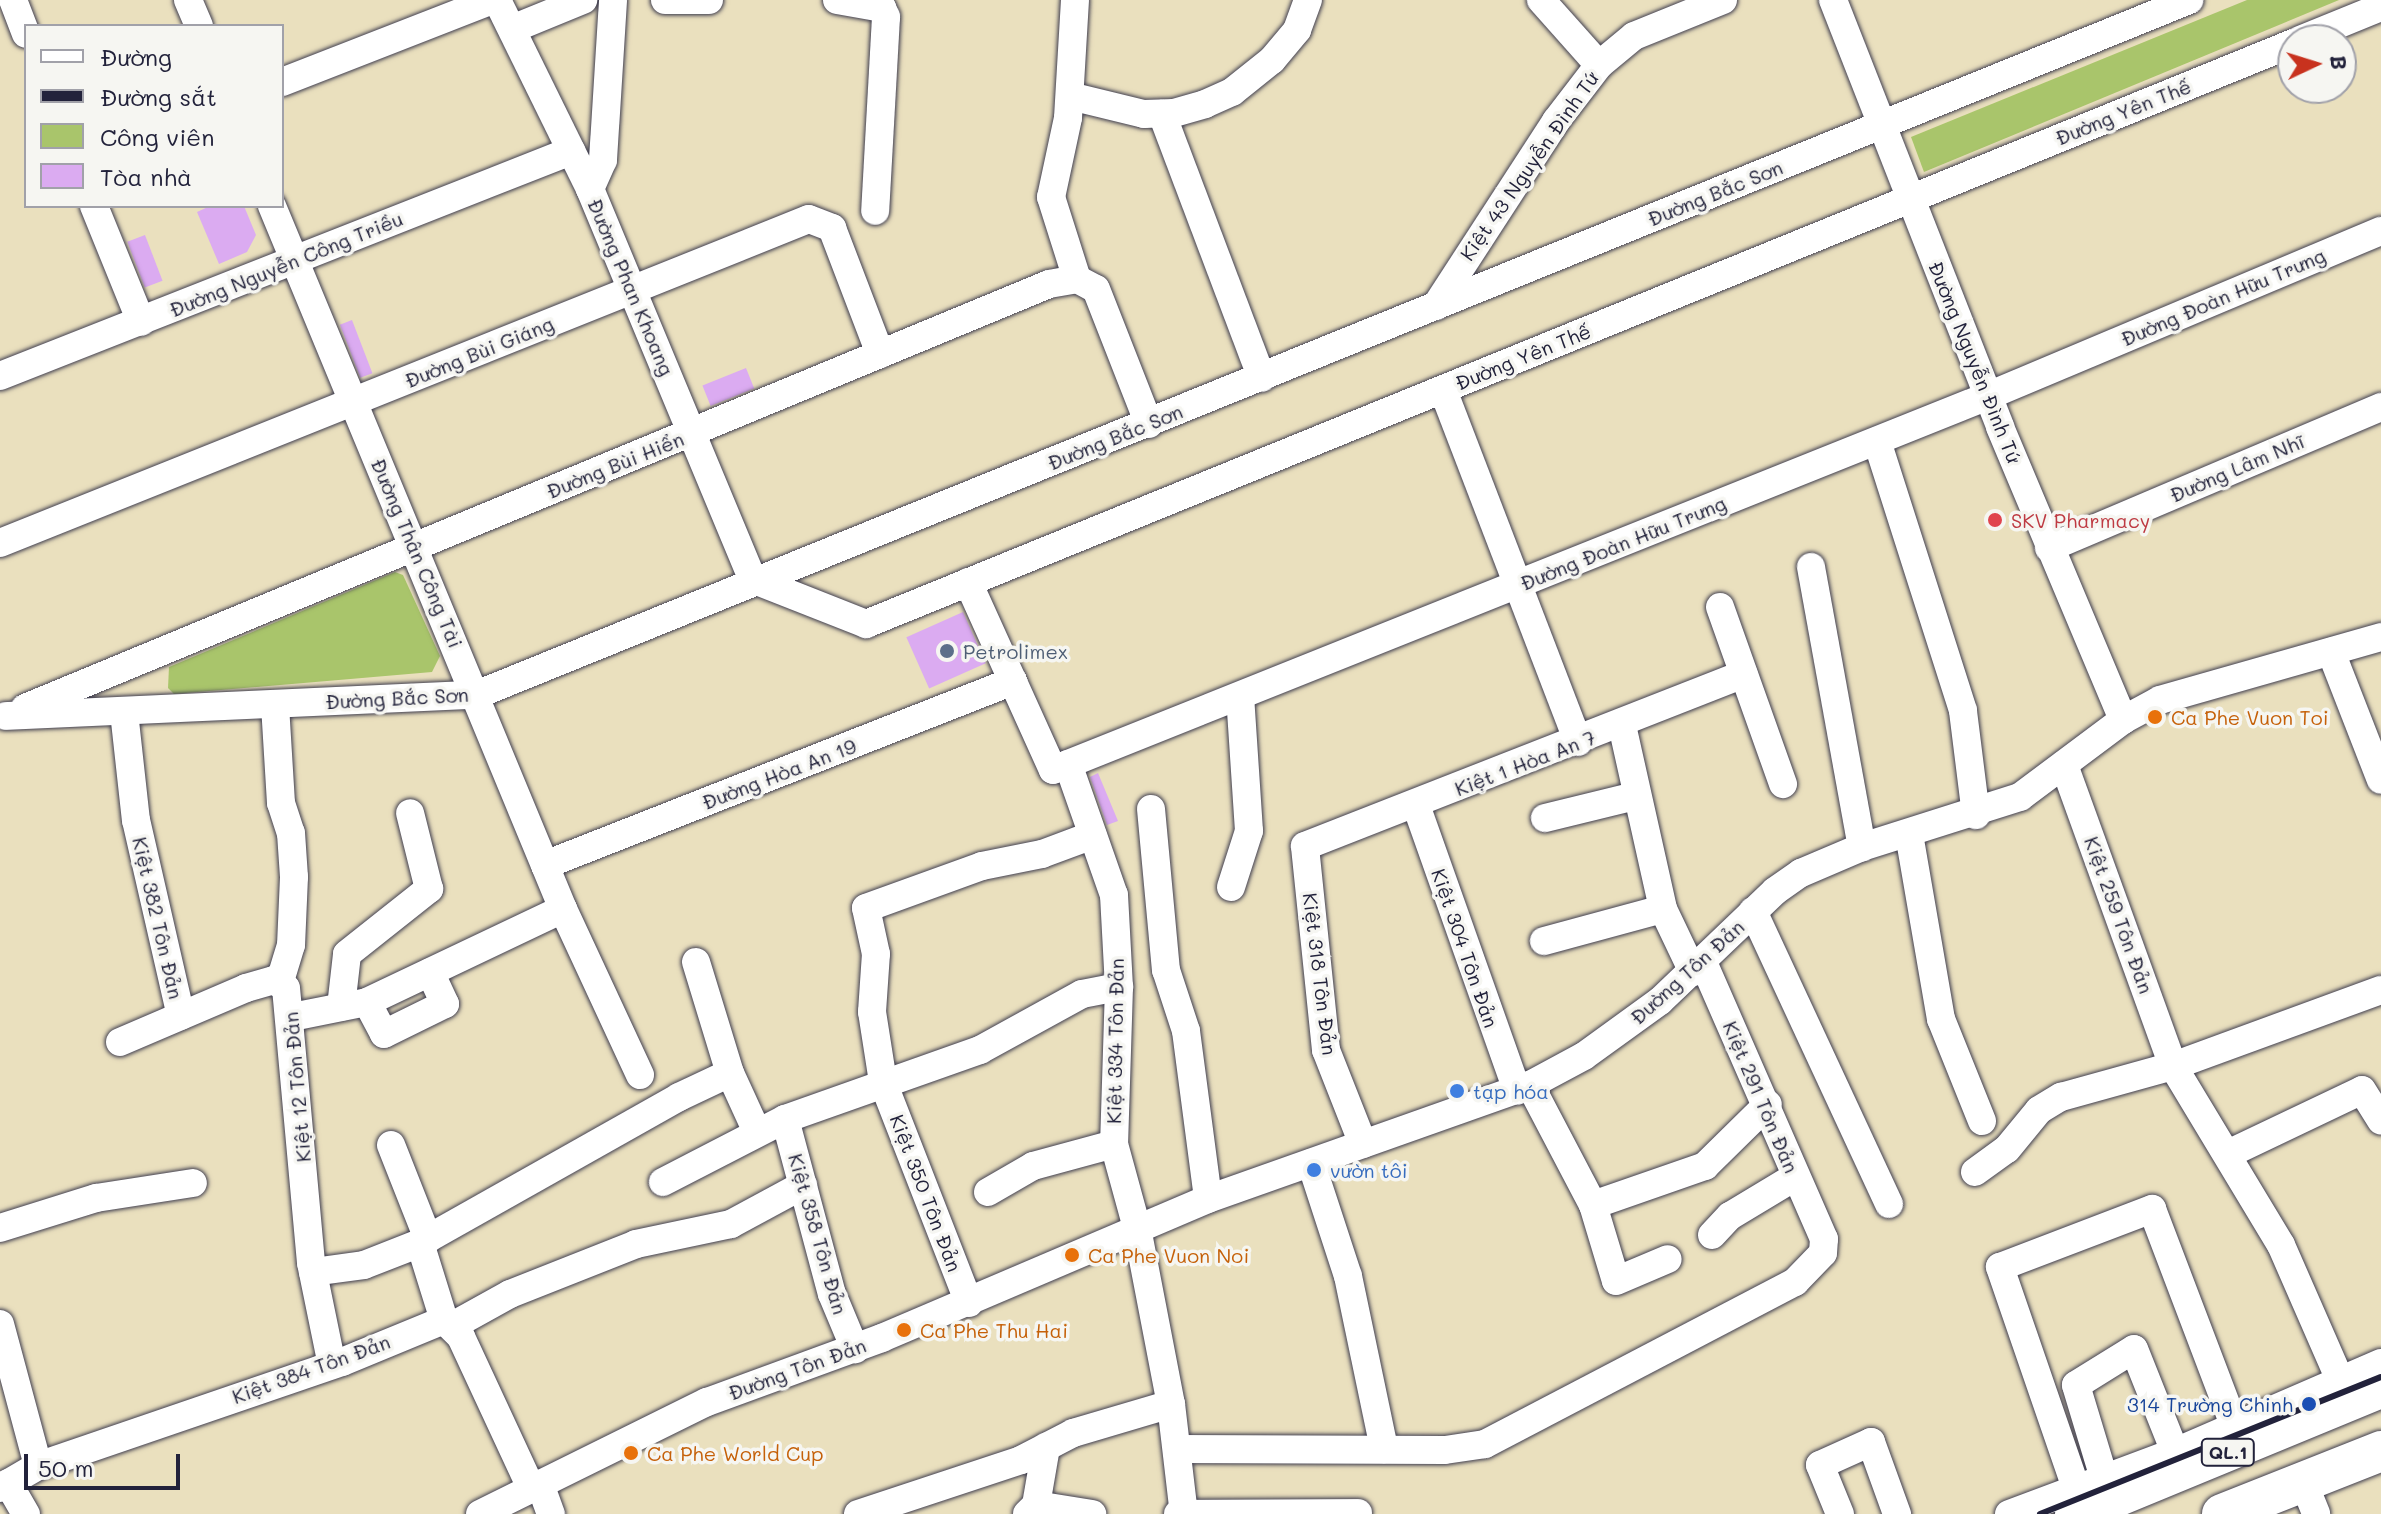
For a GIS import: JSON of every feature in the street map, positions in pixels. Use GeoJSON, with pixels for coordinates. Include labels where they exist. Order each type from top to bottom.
{"type":"FeatureCollection","features":[{"type":"Feature","properties":{"kind":"highway","name":"QL.1"},"geometry":{"type":"LineString","coordinates":[[2092,1500],[2381,1388]]}},
{"type":"Feature","properties":{"kind":"highway"},"geometry":{"type":"LineString","coordinates":[[2222,1514],[2310,1498],[2381,1451]]}},
{"type":"Feature","properties":{"kind":"street"},"geometry":{"type":"LineString","coordinates":[[13,0],[24,29]]}},
{"type":"Feature","properties":{"kind":"street"},"geometry":{"type":"LineString","coordinates":[[188,0],[198,24]]}},
{"type":"Feature","properties":{"kind":"street"},"geometry":{"type":"LineString","coordinates":[[284,81],[495,0]]}},
{"type":"Feature","properties":{"kind":"street","name":"Đường Phan Khoang"},"geometry":{"type":"LineString","coordinates":[[495,0],[590,189],[752,579]]}},
{"type":"Feature","properties":{"kind":"street"},"geometry":{"type":"LineString","coordinates":[[512,29],[583,0]]}},
{"type":"Feature","properties":{"kind":"street"},"geometry":{"type":"LineString","coordinates":[[590,189],[603,160],[613,0]]}},
{"type":"Feature","properties":{"kind":"street"},"geometry":{"type":"LineString","coordinates":[[665,0],[709,0]]}},
{"type":"Feature","properties":{"kind":"street"},"geometry":{"type":"LineString","coordinates":[[837,0],[882,8],[886,17],[875,211]]}},
{"type":"Feature","properties":{"kind":"street"},"geometry":{"type":"LineString","coordinates":[[1075,0],[1070,96],[1051,204],[1077,279],[1096,289],[1149,424]]}},
{"type":"Feature","properties":{"kind":"street"},"geometry":{"type":"LineString","coordinates":[[1070,96],[1162,114],[1205,104],[1252,77],[1297,30],[1308,0]]}},
{"type":"Feature","properties":{"kind":"street"},"geometry":{"type":"LineString","coordinates":[[1541,0],[1599,65]]}},
{"type":"Feature","properties":{"kind":"street","name":"Kiệt 43 Nguyễn Đình Tứ"},"geometry":{"type":"LineString","coordinates":[[1436,306],[1547,133],[1599,65],[1634,36],[1723,0]]}},
{"type":"Feature","properties":{"kind":"street","name":"Đường Nguyễn Đình Tứ"},"geometry":{"type":"LineString","coordinates":[[1833,0],[2049,548],[2123,720]]}},
{"type":"Feature","properties":{"kind":"street","name":"Đường Bắc Sơn"},"geometry":{"type":"LineString","coordinates":[[3,717],[476,695],[752,579],[1149,424],[1436,306],[1885,136],[2189,0]]}},
{"type":"Feature","properties":{"kind":"street"},"geometry":{"type":"LineString","coordinates":[[2339,24],[2381,7]]}},
{"type":"Feature","properties":{"kind":"street","name":"Đường Yên Thế"},"geometry":{"type":"LineString","coordinates":[[752,579],[866,624],[1443,390],[1908,191],[2277,49]]}},
{"type":"Feature","properties":{"kind":"street"},"geometry":{"type":"LineString","coordinates":[[1162,114],[1262,378]]}},
{"type":"Feature","properties":{"kind":"street","name":"Đường Nguyễn Công Triều"},"geometry":{"type":"LineString","coordinates":[[0,376],[571,151]]}},
{"type":"Feature","properties":{"kind":"street"},"geometry":{"type":"LineString","coordinates":[[95,208],[141,322]]}},
{"type":"Feature","properties":{"kind":"street","name":"Đường Thân Công Tài"},"geometry":{"type":"LineString","coordinates":[[273,208],[352,402],[415,544],[563,909],[640,1075]]}},
{"type":"Feature","properties":{"kind":"street","name":"Đường Bùi Giáng"},"geometry":{"type":"LineString","coordinates":[[0,543],[797,223],[823,222],[832,228],[880,354]]}},
{"type":"Feature","properties":{"kind":"street","name":"Đường Đoàn Hữu Trưng"},"geometry":{"type":"LineString","coordinates":[[1068,764],[1988,396],[2381,231]]}},
{"type":"Feature","properties":{"kind":"street","name":"Đường Bùi Hiển"},"geometry":{"type":"LineString","coordinates":[[3,717],[415,544],[692,435],[1049,284],[1077,279]]}},
{"type":"Feature","properties":{"kind":"street"},"geometry":{"type":"LineString","coordinates":[[1443,390],[1578,742]]}},
{"type":"Feature","properties":{"kind":"street","name":"Đường Lâm Nhĩ"},"geometry":{"type":"LineString","coordinates":[[2049,548],[2381,407]]}},
{"type":"Feature","properties":{"kind":"street"},"geometry":{"type":"LineString","coordinates":[[1877,441],[1963,711],[1976,815]]}},
{"type":"Feature","properties":{"kind":"street"},"geometry":{"type":"LineString","coordinates":[[1811,567],[1862,847]]}},
{"type":"Feature","properties":{"kind":"street"},"geometry":{"type":"LineString","coordinates":[[968,582],[1053,770],[1068,764]]}},
{"type":"Feature","properties":{"kind":"street"},"geometry":{"type":"LineString","coordinates":[[1720,607],[1783,784]]}},
{"type":"Feature","properties":{"kind":"street","name":"Đường Tôn Đản"},"geometry":{"type":"LineString","coordinates":[[480,1514],[697,1406],[855,1349],[969,1303],[1208,1199],[1523,1088],[1625,1028],[1698,967],[1753,911],[1801,873],[1862,847],[1976,815],[2020,797],[2123,720],[2189,690],[2381,637]]}},
{"type":"Feature","properties":{"kind":"street"},"geometry":{"type":"LineString","coordinates":[[2331,652],[2379,769]]}},
{"type":"Feature","properties":{"kind":"street","name":"Kiệt 1 Hòa An 7"},"geometry":{"type":"LineString","coordinates":[[1305,846],[1622,725],[1744,674]]}},
{"type":"Feature","properties":{"kind":"street","name":"Đường Hòa An 19"},"geometry":{"type":"LineString","coordinates":[[545,865],[1013,681]]}},
{"type":"Feature","properties":{"kind":"street"},"geometry":{"type":"LineString","coordinates":[[1231,887],[1249,831],[1240,696]]}},
{"type":"Feature","properties":{"kind":"street"},"geometry":{"type":"LineString","coordinates":[[120,1042],[246,988],[280,982],[291,945],[294,877],[291,833],[281,803],[275,705]]}},
{"type":"Feature","properties":{"kind":"street","name":"Kiệt 382 Tôn Đản"},"geometry":{"type":"LineString","coordinates":[[124,712],[136,820],[181,1016]]}},
{"type":"Feature","properties":{"kind":"street","name":"Kiệt 291 Tôn Đản"},"geometry":{"type":"LineString","coordinates":[[1384,1449],[1445,1450],[1496,1441],[1795,1282],[1823,1253],[1819,1232],[1768,1104],[1698,967],[1663,909],[1635,796],[1622,725]]}},
{"type":"Feature","properties":{"kind":"street","name":"Kiệt 334 Tôn Đản"},"geometry":{"type":"LineString","coordinates":[[1068,764],[1114,895],[1119,987],[1114,1144],[1137,1228],[1171,1404],[1182,1514]]}},
{"type":"Feature","properties":{"kind":"street","name":"Kiệt 259 Tôn Đản"},"geometry":{"type":"LineString","coordinates":[[2064,765],[2173,1066],[2281,1245],[2340,1380]]}},
{"type":"Feature","properties":{"kind":"street"},"geometry":{"type":"LineString","coordinates":[[1545,818],[1635,796]]}},
{"type":"Feature","properties":{"kind":"street","name":"Kiệt 304 Tôn Đản"},"geometry":{"type":"LineString","coordinates":[[1416,805],[1523,1088],[1593,1205],[1616,1281],[1668,1259]]}},
{"type":"Feature","properties":{"kind":"street"},"geometry":{"type":"LineString","coordinates":[[1151,809],[1166,970],[1186,1031],[1208,1199]]}},
{"type":"Feature","properties":{"kind":"street"},"geometry":{"type":"LineString","coordinates":[[410,813],[429,889],[347,954],[354,1004],[384,1034],[450,1014],[430,972]]}},
{"type":"Feature","properties":{"kind":"street"},"geometry":{"type":"LineString","coordinates":[[1909,834],[1941,1019],[1982,1121]]}},
{"type":"Feature","properties":{"kind":"street"},"geometry":{"type":"LineString","coordinates":[[883,1082],[872,1012],[876,954],[866,908],[982,866],[1042,854],[1093,835]]}},
{"type":"Feature","properties":{"kind":"street","name":"Kiệt 318 Tôn Đản"},"geometry":{"type":"LineString","coordinates":[[1305,846],[1326,1050],[1363,1144]]}},
{"type":"Feature","properties":{"kind":"street"},"geometry":{"type":"LineString","coordinates":[[292,1017],[354,1004],[563,909]]}},
{"type":"Feature","properties":{"kind":"street"},"geometry":{"type":"LineString","coordinates":[[1544,941],[1663,909]]}},
{"type":"Feature","properties":{"kind":"street","name":"Đường Tôn Đản"},"geometry":{"type":"LineString","coordinates":[[1753,911],[1889,1204]]}},
{"type":"Feature","properties":{"kind":"street"},"geometry":{"type":"LineString","coordinates":[[696,962],[730,1073],[757,1132]]}},
{"type":"Feature","properties":{"kind":"street","name":"Kiệt 12 Tôn Đản"},"geometry":{"type":"LineString","coordinates":[[280,982],[292,1017],[313,1272],[332,1365]]}},
{"type":"Feature","properties":{"kind":"street"},"geometry":{"type":"LineString","coordinates":[[663,1182],[785,1119],[980,1050],[1082,994],[1119,987]]}},
{"type":"Feature","properties":{"kind":"street"},"geometry":{"type":"LineString","coordinates":[[1975,1172],[2007,1149],[2049,1103],[2173,1066],[2381,990]]}},
{"type":"Feature","properties":{"kind":"street"},"geometry":{"type":"LineString","coordinates":[[313,1272],[364,1265],[424,1241],[679,1097],[730,1073]]}},
{"type":"Feature","properties":{"kind":"street","name":"Kiệt 350 Tôn Đản"},"geometry":{"type":"LineString","coordinates":[[883,1082],[969,1303]]}},
{"type":"Feature","properties":{"kind":"street"},"geometry":{"type":"LineString","coordinates":[[2228,1154],[2362,1090],[2381,1120]]}},
{"type":"Feature","properties":{"kind":"street"},"geometry":{"type":"LineString","coordinates":[[1593,1205],[1705,1166],[1768,1104]]}},
{"type":"Feature","properties":{"kind":"street","name":"Kiệt 358 Tôn Đản"},"geometry":{"type":"LineString","coordinates":[[785,1119],[832,1294],[855,1349]]}},
{"type":"Feature","properties":{"kind":"street"},"geometry":{"type":"LineString","coordinates":[[988,1192],[1033,1166],[1114,1144]]}},
{"type":"Feature","properties":{"kind":"street"},"geometry":{"type":"LineString","coordinates":[[391,1145],[449,1322],[551,1514]]}},
{"type":"Feature","properties":{"kind":"street"},"geometry":{"type":"LineString","coordinates":[[1177,1449],[1384,1449],[1348,1276],[1311,1163]]}},
{"type":"Feature","properties":{"kind":"street"},"geometry":{"type":"LineString","coordinates":[[1712,1235],[1730,1216],[1795,1177]]}},
{"type":"Feature","properties":{"kind":"street"},"geometry":{"type":"LineString","coordinates":[[0,1228],[96,1198],[193,1183]]}},
{"type":"Feature","properties":{"kind":"street"},"geometry":{"type":"LineString","coordinates":[[449,1322],[636,1244],[731,1224],[803,1185]]}},
{"type":"Feature","properties":{"kind":"street"},"geometry":{"type":"LineString","coordinates":[[2092,1500],[2000,1267],[2152,1209],[2235,1427]]}},
{"type":"Feature","properties":{"kind":"street","name":"Kiệt 384 Tôn Đản"},"geometry":{"type":"LineString","coordinates":[[4,1486],[38,1466],[449,1322]]}},
{"type":"Feature","properties":{"kind":"street"},"geometry":{"type":"LineString","coordinates":[[0,1325],[38,1466]]}},
{"type":"Feature","properties":{"kind":"street"},"geometry":{"type":"LineString","coordinates":[[2092,1500],[2076,1385],[2134,1349],[2175,1452]]}},
{"type":"Feature","properties":{"kind":"street"},"geometry":{"type":"LineString","coordinates":[[2009,1514],[2092,1500],[2175,1452],[2381,1363]]}},
{"type":"Feature","properties":{"kind":"street"},"geometry":{"type":"LineString","coordinates":[[858,1514],[887,1508],[1046,1447],[1073,1433],[1171,1404]]}},
{"type":"Feature","properties":{"kind":"street"},"geometry":{"type":"LineString","coordinates":[[1840,1514],[1820,1465],[1871,1442],[1897,1514]]}},
{"type":"Feature","properties":{"kind":"street"},"geometry":{"type":"LineString","coordinates":[[1046,1447],[1032,1509],[1092,1514]]}},
{"type":"Feature","properties":{"kind":"street"},"geometry":{"type":"LineString","coordinates":[[4,1486],[26,1514]]}},
{"type":"Feature","properties":{"kind":"street"},"geometry":{"type":"LineString","coordinates":[[1182,1514],[1358,1513]]}},
{"type":"Feature","properties":{"kind":"green space"},"geometry":{"type":"Polygon","coordinates":[[[2247,0],[2339,0],[1924,172],[1911,137],[2247,0]]]}},
{"type":"Feature","properties":{"kind":"green space"},"geometry":{"type":"Polygon","coordinates":[[[395,572],[403,575],[440,656],[432,672],[174,694],[168,688],[169,667],[395,572]]]}},
{"type":"Feature","properties":{"kind":"building"},"geometry":{"type":"Polygon","coordinates":[[[206,208],[245,208],[256,235],[247,252],[219,264],[197,212],[206,208]]]}},
{"type":"Feature","properties":{"kind":"building"},"geometry":{"type":"Polygon","coordinates":[[[145,235],[163,281],[145,288],[127,242],[145,235]]]}},
{"type":"Feature","properties":{"kind":"building"},"geometry":{"type":"Polygon","coordinates":[[[352,320],[372,373],[360,378],[340,325],[352,320]]]}},
{"type":"Feature","properties":{"kind":"building"},"geometry":{"type":"Polygon","coordinates":[[[746,368],[754,388],[711,406],[702,386],[746,368]]]}},
{"type":"Feature","properties":{"kind":"building","name":"Petrolimex"},"geometry":{"type":"Polygon","coordinates":[[[963,612],[986,663],[929,688],[906,637],[963,612]]]}},
{"type":"Feature","properties":{"kind":"building"},"geometry":{"type":"Polygon","coordinates":[[[1098,773],[1118,821],[1107,825],[1090,777],[1098,773]]]}},
{"type":"Feature","properties":{"kind":"railway"},"geometry":{"type":"LineString","coordinates":[[2040,1514],[2381,1377]]}},
{"type":"Feature","properties":{"kind":"place","name":"SKV Pharmacy"},"geometry":{"type":"Point","coordinates":[1995,520]}},
{"type":"Feature","properties":{"kind":"place","name":"Petrolimex"},"geometry":{"type":"Point","coordinates":[947,651]}},
{"type":"Feature","properties":{"kind":"place","name":"Ca Phe Vuon Toi"},"geometry":{"type":"Point","coordinates":[2155,717]}},
{"type":"Feature","properties":{"kind":"place","name":"tạp hóa"},"geometry":{"type":"Point","coordinates":[1457,1091]}},
{"type":"Feature","properties":{"kind":"place","name":"vườn tôi"},"geometry":{"type":"Point","coordinates":[1314,1170]}},
{"type":"Feature","properties":{"kind":"place","name":"Ca Phe Vuon Noi"},"geometry":{"type":"Point","coordinates":[1072,1255]}},
{"type":"Feature","properties":{"kind":"place","name":"Ca Phe Thu Hai"},"geometry":{"type":"Point","coordinates":[904,1330]}},
{"type":"Feature","properties":{"kind":"place","name":"314 Trường Chinh"},"geometry":{"type":"Point","coordinates":[2309,1404]}},
{"type":"Feature","properties":{"kind":"place","name":"Ca Phe World Cup"},"geometry":{"type":"Point","coordinates":[631,1453]}}]}
